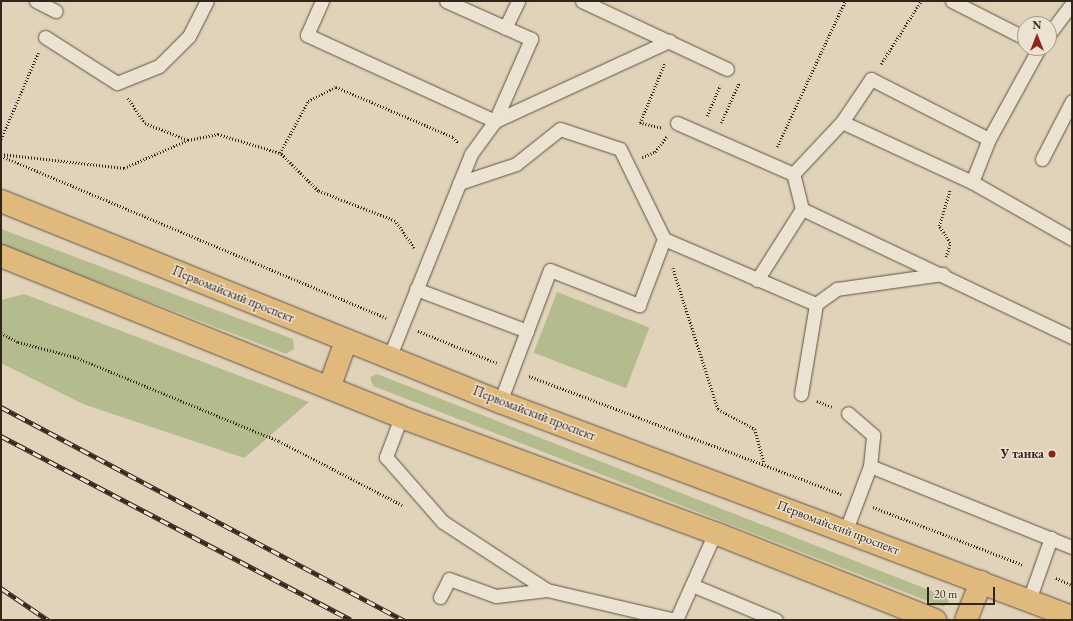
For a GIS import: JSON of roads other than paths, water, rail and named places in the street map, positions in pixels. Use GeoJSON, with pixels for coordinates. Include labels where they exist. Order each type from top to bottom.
{"type":"FeatureCollection","features":[{"type":"Feature","properties":{"kind":"main road","name":"Первомайский проспект"},"geometry":{"type":"LineString","coordinates":[[1,201],[500,402],[846,530],[1072,617]]}},
{"type":"Feature","properties":{"kind":"main road"},"geometry":{"type":"LineString","coordinates":[[1,256],[401,417],[715,533],[935,620]]}},
{"type":"Feature","properties":{"kind":"main road"},"geometry":{"type":"LineString","coordinates":[[329,388],[346,341]]}},
{"type":"Feature","properties":{"kind":"main road"},"geometry":{"type":"LineString","coordinates":[[966,620],[981,582]]}},
{"type":"Feature","properties":{"kind":"lane"},"geometry":{"type":"LineString","coordinates":[[36,1],[56,11]]}},
{"type":"Feature","properties":{"kind":"lane"},"geometry":{"type":"LineString","coordinates":[[45,37],[117,83],[159,66],[189,36],[207,1]]}},
{"type":"Feature","properties":{"kind":"lane"},"geometry":{"type":"LineString","coordinates":[[322,1],[307,35],[495,121],[669,42]]}},
{"type":"Feature","properties":{"kind":"lane"},"geometry":{"type":"LineString","coordinates":[[389,358],[471,154],[495,121],[531,39],[446,1]]}},
{"type":"Feature","properties":{"kind":"lane"},"geometry":{"type":"LineString","coordinates":[[505,28],[518,1]]}},
{"type":"Feature","properties":{"kind":"lane"},"geometry":{"type":"LineString","coordinates":[[582,1],[727,69]]}},
{"type":"Feature","properties":{"kind":"lane"},"geometry":{"type":"LineString","coordinates":[[952,1],[1017,34]]}},
{"type":"Feature","properties":{"kind":"lane"},"geometry":{"type":"LineString","coordinates":[[1057,23],[1072,3]]}},
{"type":"Feature","properties":{"kind":"lane"},"geometry":{"type":"LineString","coordinates":[[972,182],[989,139],[1036,56]]}},
{"type":"Feature","properties":{"kind":"lane"},"geometry":{"type":"LineString","coordinates":[[793,174],[842,122],[871,79],[989,139]]}},
{"type":"Feature","properties":{"kind":"lane"},"geometry":{"type":"LineString","coordinates":[[1042,159],[1072,101]]}},
{"type":"Feature","properties":{"kind":"lane"},"geometry":{"type":"LineString","coordinates":[[842,122],[972,182],[1072,239]]}},
{"type":"Feature","properties":{"kind":"lane"},"geometry":{"type":"LineString","coordinates":[[677,123],[793,174]]}},
{"type":"Feature","properties":{"kind":"lane"},"geometry":{"type":"LineString","coordinates":[[459,183],[516,164],[560,129],[620,149],[629,162],[664,239],[816,304]]}},
{"type":"Feature","properties":{"kind":"lane"},"geometry":{"type":"LineString","coordinates":[[757,280],[802,209],[793,174]]}},
{"type":"Feature","properties":{"kind":"lane"},"geometry":{"type":"LineString","coordinates":[[802,209],[943,274],[1072,337]]}},
{"type":"Feature","properties":{"kind":"lane"},"geometry":{"type":"LineString","coordinates":[[500,402],[550,270],[639,305],[664,239]]}},
{"type":"Feature","properties":{"kind":"lane"},"geometry":{"type":"LineString","coordinates":[[801,394],[816,304],[837,289],[943,274]]}},
{"type":"Feature","properties":{"kind":"lane"},"geometry":{"type":"LineString","coordinates":[[416,289],[527,331]]}},
{"type":"Feature","properties":{"kind":"lane"},"geometry":{"type":"LineString","coordinates":[[846,530],[870,466],[873,435],[848,413]]}},
{"type":"Feature","properties":{"kind":"lane"},"geometry":{"type":"LineString","coordinates":[[401,417],[386,457],[442,522],[547,590],[649,617],[675,620],[715,533]]}},
{"type":"Feature","properties":{"kind":"lane"},"geometry":{"type":"LineString","coordinates":[[870,466],[1072,546]]}},
{"type":"Feature","properties":{"kind":"lane"},"geometry":{"type":"LineString","coordinates":[[1029,600],[1051,538]]}},
{"type":"Feature","properties":{"kind":"lane"},"geometry":{"type":"LineString","coordinates":[[440,596],[450,579],[496,596],[547,590]]}},
{"type":"Feature","properties":{"kind":"lane"},"geometry":{"type":"LineString","coordinates":[[692,585],[776,620]]}},
{"type":"Feature","properties":{"kind":"railway"},"geometry":{"type":"LineString","coordinates":[[1,407],[404,620]]}},
{"type":"Feature","properties":{"kind":"railway"},"geometry":{"type":"LineString","coordinates":[[1,436],[351,620]]}},
{"type":"Feature","properties":{"kind":"railway"},"geometry":{"type":"LineString","coordinates":[[1,588],[48,620]]}},
{"type":"Feature","properties":{"kind":"place","name":"У танка"},"geometry":{"type":"Point","coordinates":[1052,454]}}]}
